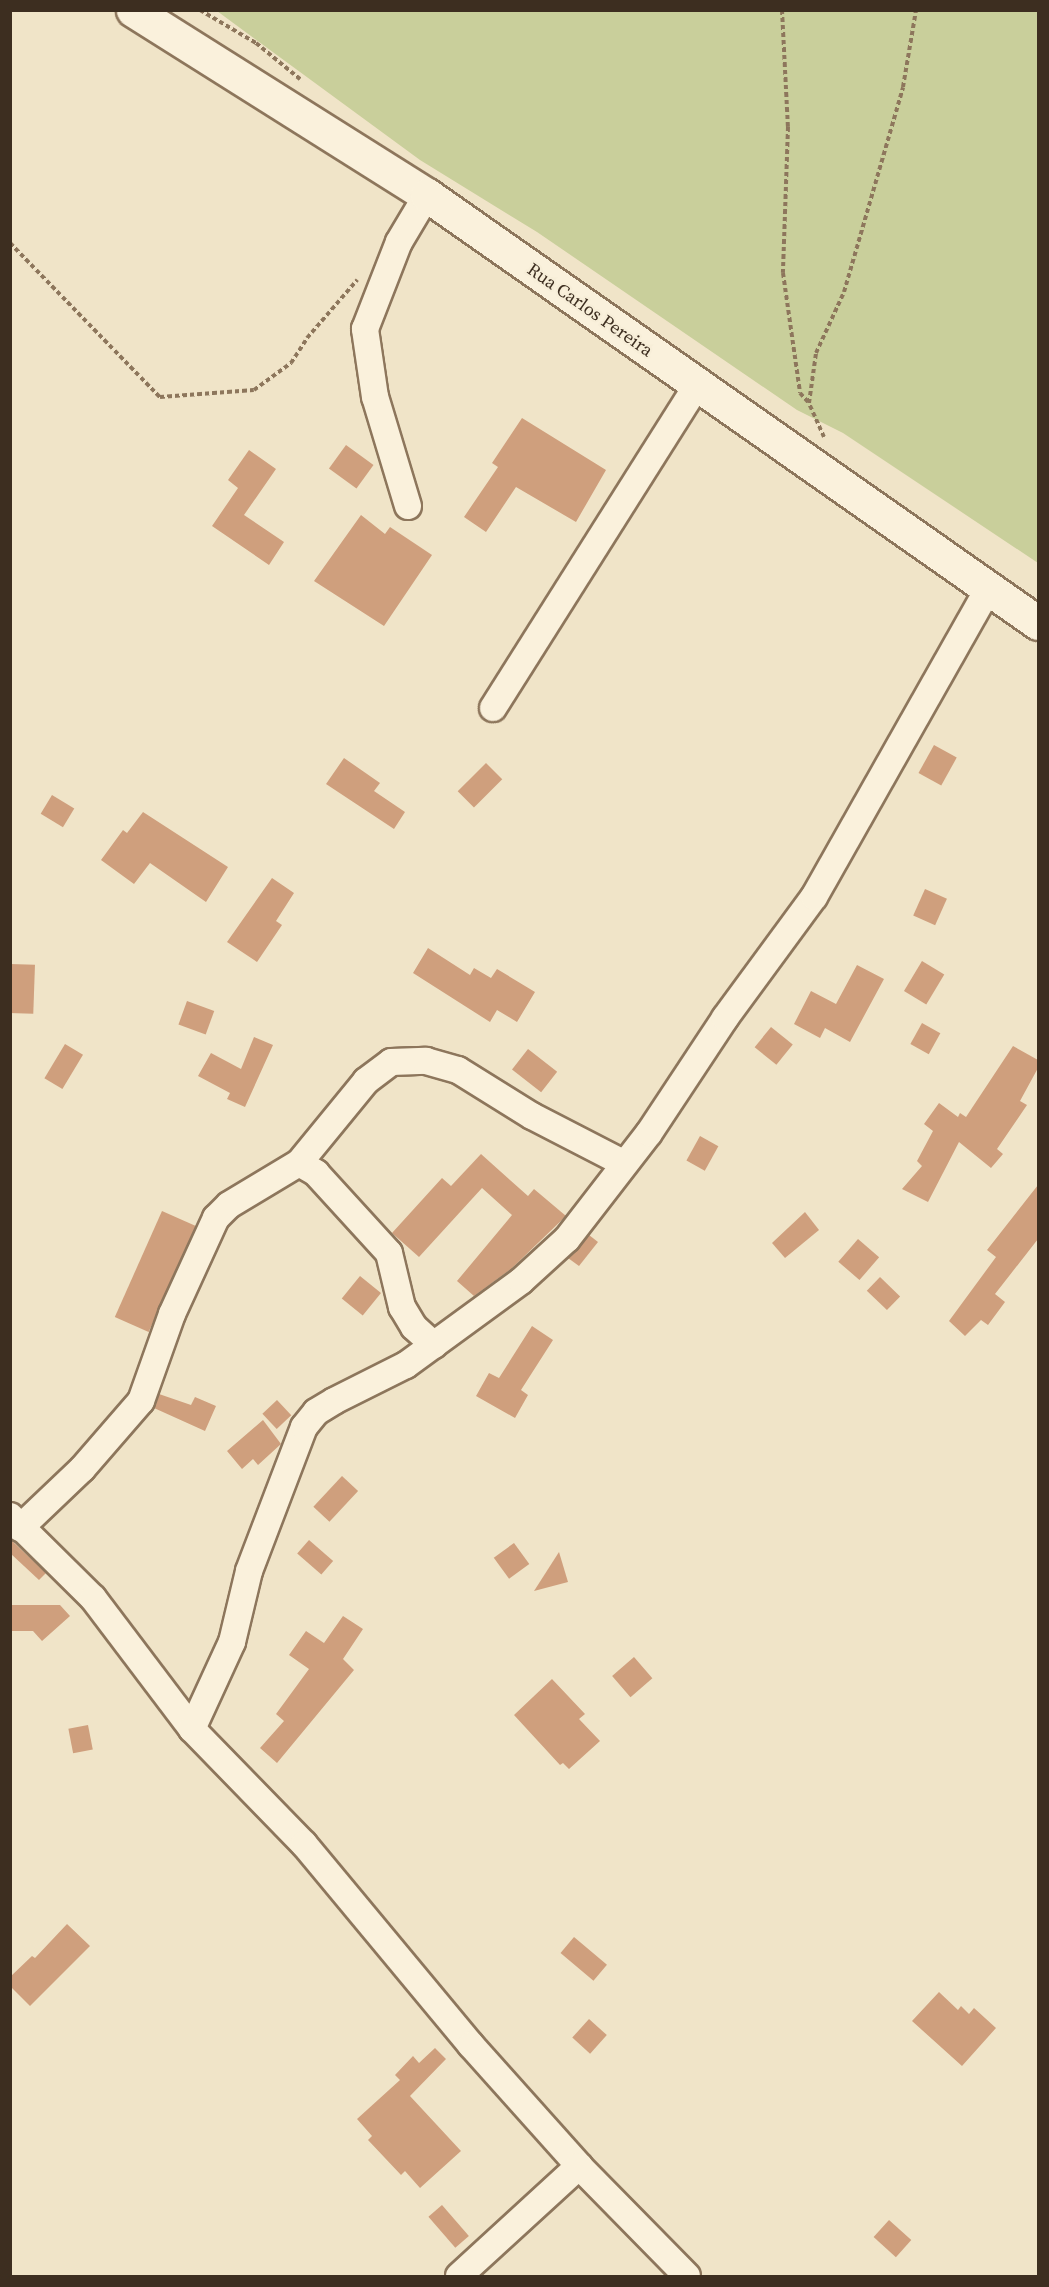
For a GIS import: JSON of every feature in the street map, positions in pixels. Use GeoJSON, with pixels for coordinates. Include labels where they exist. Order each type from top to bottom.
{"type":"FeatureCollection","features":[{"type":"Feature","properties":{"kind":"main road","name":"Rua Carlos Pereira"},"geometry":{"type":"LineString","coordinates":[[133,10],[427,195],[1038,623]]}},
{"type":"Feature","properties":{"kind":"street"},"geometry":{"type":"LineString","coordinates":[[408,506],[375,397],[365,329],[399,242],[427,195]]}},
{"type":"Feature","properties":{"kind":"street"},"geometry":{"type":"LineString","coordinates":[[493,708],[697,385]]}},
{"type":"Feature","properties":{"kind":"street"},"geometry":{"type":"LineString","coordinates":[[192,1729],[232,1642],[249,1571],[304,1427],[316,1412],[406,1365],[434,1345],[521,1281],[567,1239],[623,1163],[649,1133],[725,1018],[814,897],[988,590]]}},
{"type":"Feature","properties":{"kind":"street"},"geometry":{"type":"LineString","coordinates":[[623,1163],[532,1116],[458,1070],[410,1060],[391,1062],[366,1081],[299,1163],[230,1205],[216,1218],[172,1314],[141,1401],[82,1469],[15,1522],[93,1598],[192,1729],[304,1844],[471,2045],[579,2166],[687,2277]]}},
{"type":"Feature","properties":{"kind":"street"},"geometry":{"type":"LineString","coordinates":[[299,1163],[316,1173],[389,1253],[402,1307],[414,1327],[434,1345]]}},
{"type":"Feature","properties":{"kind":"street"},"geometry":{"type":"LineString","coordinates":[[459,2277],[579,2166]]}},
{"type":"Feature","properties":{"kind":"path"},"geometry":{"type":"LineString","coordinates":[[782,10],[788,127],[783,273],[800,393],[809,403],[828,446]]}},
{"type":"Feature","properties":{"kind":"path"},"geometry":{"type":"LineString","coordinates":[[809,403],[816,353],[843,292],[903,87],[916,10]]}},
{"type":"Feature","properties":{"kind":"path"},"geometry":{"type":"LineString","coordinates":[[10,243],[160,397],[254,390],[291,363],[307,338],[360,278]]}},
{"type":"Feature","properties":{"kind":"green space"},"geometry":{"type":"Polygon","coordinates":[[[217,11],[1038,11],[1038,563],[843,433],[797,410],[537,232],[420,160],[217,11]]]}},
{"type":"Feature","properties":{"kind":"building"},"geometry":{"type":"Polygon","coordinates":[[[522,418],[606,470],[576,522],[516,487],[486,532],[464,517],[498,467],[492,463],[522,418]]]}},
{"type":"Feature","properties":{"kind":"building"},"geometry":{"type":"Polygon","coordinates":[[[346,445],[374,465],[356,488],[329,468],[346,445]]]}},
{"type":"Feature","properties":{"kind":"building"},"geometry":{"type":"Polygon","coordinates":[[[249,450],[276,469],[244,515],[284,542],[269,565],[212,526],[238,488],[228,480],[249,450]]]}},
{"type":"Feature","properties":{"kind":"building"},"geometry":{"type":"Polygon","coordinates":[[[361,515],[385,534],[390,527],[432,555],[384,626],[314,581],[361,515]]]}},
{"type":"Feature","properties":{"kind":"building"},"geometry":{"type":"Polygon","coordinates":[[[934,745],[957,758],[941,786],[918,773],[934,745]]]}},
{"type":"Feature","properties":{"kind":"building"},"geometry":{"type":"Polygon","coordinates":[[[344,758],[380,783],[374,791],[405,812],[394,829],[326,784],[344,758]]]}},
{"type":"Feature","properties":{"kind":"building"},"geometry":{"type":"Polygon","coordinates":[[[486,763],[502,779],[474,808],[458,791],[486,763]]]}},
{"type":"Feature","properties":{"kind":"building"},"geometry":{"type":"Polygon","coordinates":[[[52,795],[74,808],[63,827],[41,814],[52,795]]]}},
{"type":"Feature","properties":{"kind":"building"},"geometry":{"type":"Polygon","coordinates":[[[143,812],[228,867],[206,902],[150,863],[134,884],[101,860],[123,830],[127,833],[143,812]]]}},
{"type":"Feature","properties":{"kind":"building"},"geometry":{"type":"Polygon","coordinates":[[[272,878],[294,893],[276,921],[282,925],[257,962],[227,942],[272,878]]]}},
{"type":"Feature","properties":{"kind":"building"},"geometry":{"type":"Polygon","coordinates":[[[925,889],[947,899],[935,925],[913,915],[925,889]]]}},
{"type":"Feature","properties":{"kind":"building"},"geometry":{"type":"Polygon","coordinates":[[[428,948],[470,975],[474,968],[491,978],[497,969],[535,992],[517,1022],[497,1010],[490,1022],[413,973],[428,948]]]}},
{"type":"Feature","properties":{"kind":"building"},"geometry":{"type":"Polygon","coordinates":[[[922,961],[944,974],[926,1004],[904,991],[922,961]]]}},
{"type":"Feature","properties":{"kind":"building"},"geometry":{"type":"Polygon","coordinates":[[[10,964],[35,965],[33,1014],[10,1013],[10,964]]]}},
{"type":"Feature","properties":{"kind":"building"},"geometry":{"type":"Polygon","coordinates":[[[857,965],[884,979],[850,1042],[825,1028],[820,1038],[794,1024],[811,991],[836,1004],[857,965]]]}},
{"type":"Feature","properties":{"kind":"building"},"geometry":{"type":"Polygon","coordinates":[[[187,1001],[214,1011],[206,1034],[178,1024],[187,1001]]]}},
{"type":"Feature","properties":{"kind":"building"},"geometry":{"type":"Polygon","coordinates":[[[922,1023],[940,1033],[929,1054],[910,1044],[922,1023]]]}},
{"type":"Feature","properties":{"kind":"building"},"geometry":{"type":"Polygon","coordinates":[[[771,1027],[793,1045],[776,1065],[755,1047],[771,1027]]]}},
{"type":"Feature","properties":{"kind":"building"},"geometry":{"type":"Polygon","coordinates":[[[254,1037],[273,1045],[245,1107],[227,1099],[230,1093],[198,1076],[211,1053],[241,1069],[254,1037]]]}},
{"type":"Feature","properties":{"kind":"building"},"geometry":{"type":"Polygon","coordinates":[[[65,1044],[83,1055],[62,1089],[44,1078],[65,1044]]]}},
{"type":"Feature","properties":{"kind":"building"},"geometry":{"type":"Polygon","coordinates":[[[1013,1046],[1038,1060],[1038,1068],[1020,1101],[1027,1105],[997,1149],[1003,1154],[991,1168],[959,1142],[928,1202],[902,1189],[922,1166],[917,1161],[933,1131],[924,1124],[939,1103],[958,1117],[960,1113],[966,1117],[1013,1046]]]}},
{"type":"Feature","properties":{"kind":"building"},"geometry":{"type":"Polygon","coordinates":[[[528,1049],[557,1072],[541,1092],[512,1069],[528,1049]]]}},
{"type":"Feature","properties":{"kind":"building"},"geometry":{"type":"Polygon","coordinates":[[[700,1136],[718,1146],[705,1171],[686,1160],[700,1136]]]}},
{"type":"Feature","properties":{"kind":"building"},"geometry":{"type":"Polygon","coordinates":[[[481,1154],[528,1196],[534,1189],[566,1216],[511,1269],[474,1296],[457,1281],[512,1215],[482,1188],[419,1257],[392,1233],[442,1178],[451,1186],[481,1154]]]}},
{"type":"Feature","properties":{"kind":"building"},"geometry":{"type":"Polygon","coordinates":[[[1038,1185],[1038,1239],[995,1294],[1005,1302],[988,1325],[981,1320],[965,1336],[949,1321],[996,1257],[987,1250],[1038,1185]]]}},
{"type":"Feature","properties":{"kind":"building"},"geometry":{"type":"Polygon","coordinates":[[[162,1211],[196,1226],[149,1332],[115,1317],[162,1211]]]}},
{"type":"Feature","properties":{"kind":"building"},"geometry":{"type":"Polygon","coordinates":[[[805,1212],[819,1230],[785,1258],[772,1243],[805,1212]]]}},
{"type":"Feature","properties":{"kind":"building"},"geometry":{"type":"Polygon","coordinates":[[[589,1235],[598,1242],[579,1266],[568,1258],[589,1235]]]}},
{"type":"Feature","properties":{"kind":"building"},"geometry":{"type":"Polygon","coordinates":[[[858,1239],[879,1257],[859,1280],[838,1262],[858,1239]]]}},
{"type":"Feature","properties":{"kind":"building"},"geometry":{"type":"Polygon","coordinates":[[[360,1276],[381,1293],[363,1316],[342,1299],[360,1276]]]}},
{"type":"Feature","properties":{"kind":"building"},"geometry":{"type":"Polygon","coordinates":[[[880,1277],[900,1296],[887,1310],[867,1291],[880,1277]]]}},
{"type":"Feature","properties":{"kind":"building"},"geometry":{"type":"Polygon","coordinates":[[[532,1326],[553,1340],[521,1390],[528,1395],[515,1418],[476,1396],[489,1373],[499,1378],[532,1326]]]}},
{"type":"Feature","properties":{"kind":"building"},"geometry":{"type":"Polygon","coordinates":[[[159,1394],[191,1405],[195,1397],[216,1406],[205,1431],[154,1408],[159,1394]]]}},
{"type":"Feature","properties":{"kind":"building"},"geometry":{"type":"Polygon","coordinates":[[[277,1400],[291,1415],[277,1429],[262,1414],[277,1400]]]}},
{"type":"Feature","properties":{"kind":"building"},"geometry":{"type":"Polygon","coordinates":[[[263,1420],[281,1444],[258,1465],[253,1459],[242,1469],[227,1451],[263,1420]]]}},
{"type":"Feature","properties":{"kind":"building"},"geometry":{"type":"Polygon","coordinates":[[[342,1476],[358,1491],[329,1522],[313,1507],[342,1476]]]}},
{"type":"Feature","properties":{"kind":"building"},"geometry":{"type":"Polygon","coordinates":[[[10,1539],[46,1573],[39,1580],[10,1553],[10,1539]]]}},
{"type":"Feature","properties":{"kind":"building"},"geometry":{"type":"Polygon","coordinates":[[[309,1540],[333,1561],[321,1575],[297,1554],[309,1540]]]}},
{"type":"Feature","properties":{"kind":"building"},"geometry":{"type":"Polygon","coordinates":[[[514,1543],[529,1564],[509,1579],[494,1558],[514,1543]]]}},
{"type":"Feature","properties":{"kind":"building"},"geometry":{"type":"Polygon","coordinates":[[[559,1552],[568,1582],[534,1591],[559,1552]]]}},
{"type":"Feature","properties":{"kind":"building"},"geometry":{"type":"Polygon","coordinates":[[[10,1605],[60,1605],[70,1616],[42,1641],[33,1631],[10,1631],[10,1605]]]}},
{"type":"Feature","properties":{"kind":"building"},"geometry":{"type":"Polygon","coordinates":[[[343,1616],[363,1629],[343,1659],[354,1670],[277,1763],[260,1748],[284,1721],[276,1714],[309,1669],[289,1655],[306,1631],[324,1643],[343,1616]]]}},
{"type":"Feature","properties":{"kind":"building"},"geometry":{"type":"Polygon","coordinates":[[[634,1657],[652,1678],[630,1697],[612,1676],[634,1657]]]}},
{"type":"Feature","properties":{"kind":"building"},"geometry":{"type":"Polygon","coordinates":[[[552,1679],[585,1714],[579,1719],[600,1741],[569,1769],[563,1763],[560,1765],[514,1715],[552,1679]]]}},
{"type":"Feature","properties":{"kind":"building"},"geometry":{"type":"Polygon","coordinates":[[[88,1725],[93,1750],[73,1753],[68,1729],[88,1725]]]}},
{"type":"Feature","properties":{"kind":"building"},"geometry":{"type":"Polygon","coordinates":[[[67,1924],[90,1946],[30,2006],[10,1986],[10,1977],[32,1956],[35,1958],[67,1924]]]}},
{"type":"Feature","properties":{"kind":"building"},"geometry":{"type":"Polygon","coordinates":[[[574,1937],[607,1965],[593,1981],[561,1953],[574,1937]]]}},
{"type":"Feature","properties":{"kind":"building"},"geometry":{"type":"Polygon","coordinates":[[[939,1992],[958,2010],[961,2006],[969,2014],[974,2008],[996,2028],[962,2066],[912,2021],[939,1992]]]}},
{"type":"Feature","properties":{"kind":"building"},"geometry":{"type":"Polygon","coordinates":[[[589,2019],[607,2035],[590,2054],[572,2038],[589,2019]]]}},
{"type":"Feature","properties":{"kind":"building"},"geometry":{"type":"Polygon","coordinates":[[[435,2048],[446,2059],[410,2096],[461,2151],[420,2188],[405,2171],[401,2175],[368,2140],[372,2136],[357,2119],[400,2080],[395,2075],[413,2056],[419,2063],[435,2048]]]}},
{"type":"Feature","properties":{"kind":"building"},"geometry":{"type":"Polygon","coordinates":[[[442,2205],[469,2236],[455,2248],[428,2217],[442,2205]]]}},
{"type":"Feature","properties":{"kind":"building"},"geometry":{"type":"Polygon","coordinates":[[[889,2220],[911,2240],[896,2257],[874,2237],[889,2220]]]}}]}
